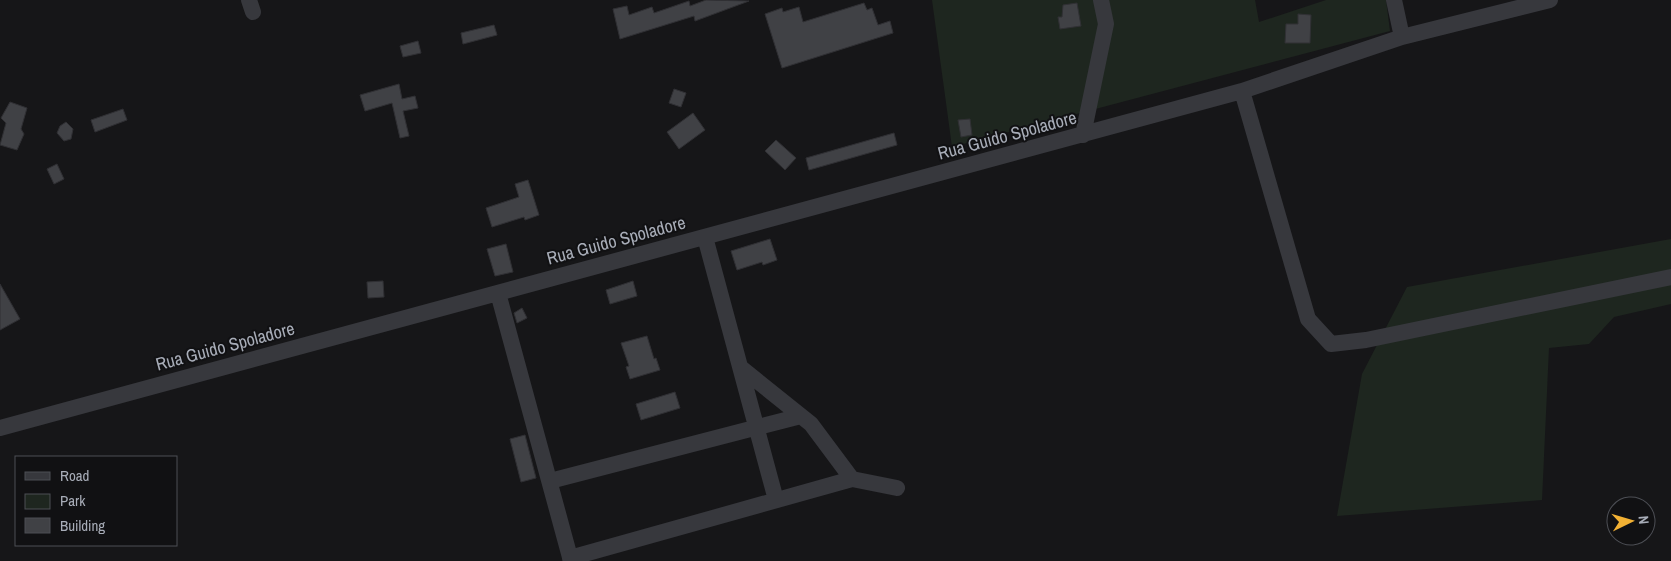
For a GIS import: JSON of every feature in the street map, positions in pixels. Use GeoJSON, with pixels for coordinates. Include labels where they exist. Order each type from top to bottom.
{"type":"FeatureCollection","features":[{"type":"Feature","properties":{"kind":"street"},"geometry":{"type":"LineString","coordinates":[[1082,135],[1106,24],[1101,0]]}},
{"type":"Feature","properties":{"kind":"street"},"geometry":{"type":"LineString","coordinates":[[1394,0],[1402,38]]}},
{"type":"Feature","properties":{"kind":"street","name":"Rua Guido Spoladore"},"geometry":{"type":"LineString","coordinates":[[0,428],[1242,91],[1402,38],[1550,0]]}},
{"type":"Feature","properties":{"kind":"street"},"geometry":{"type":"LineString","coordinates":[[1242,91],[1308,319],[1331,344],[1376,338],[1671,277]]}},
{"type":"Feature","properties":{"kind":"street"},"geometry":{"type":"LineString","coordinates":[[705,237],[776,500]]}},
{"type":"Feature","properties":{"kind":"street"},"geometry":{"type":"LineString","coordinates":[[498,293],[570,559],[852,479],[897,488]]}},
{"type":"Feature","properties":{"kind":"street"},"geometry":{"type":"LineString","coordinates":[[740,367],[811,424],[852,479]]}},
{"type":"Feature","properties":{"kind":"street"},"geometry":{"type":"LineString","coordinates":[[550,481],[801,416]]}},
{"type":"Feature","properties":{"kind":"green space"},"geometry":{"type":"Polygon","coordinates":[[[932,0],[1255,0],[1259,22],[1326,0],[1386,0],[1390,31],[952,147],[932,0]]]}},
{"type":"Feature","properties":{"kind":"green space"},"geometry":{"type":"Polygon","coordinates":[[[1671,239],[1671,304],[1614,317],[1589,344],[1549,348],[1542,500],[1337,516],[1362,374],[1407,287],[1671,239]]]}},
{"type":"Feature","properties":{"kind":"building"},"geometry":{"type":"Polygon","coordinates":[[[706,0],[749,1],[695,21],[694,16],[620,39],[613,9],[627,6],[629,15],[652,7],[654,13],[689,1],[690,6],[706,0]]]}},
{"type":"Feature","properties":{"kind":"building"},"geometry":{"type":"Polygon","coordinates":[[[864,3],[867,10],[872,8],[878,25],[890,21],[893,33],[782,68],[765,14],[782,8],[783,12],[799,7],[803,22],[864,3]]]}},
{"type":"Feature","properties":{"kind":"building"},"geometry":{"type":"Polygon","coordinates":[[[1077,3],[1081,26],[1060,29],[1058,17],[1062,17],[1063,5],[1077,3]]]}},
{"type":"Feature","properties":{"kind":"building"},"geometry":{"type":"Polygon","coordinates":[[[1298,14],[1311,15],[1310,43],[1285,43],[1286,24],[1298,24],[1298,14]]]}},
{"type":"Feature","properties":{"kind":"building"},"geometry":{"type":"Polygon","coordinates":[[[494,25],[497,35],[463,44],[461,33],[494,25]]]}},
{"type":"Feature","properties":{"kind":"building"},"geometry":{"type":"Polygon","coordinates":[[[418,41],[421,53],[403,57],[400,46],[418,41]]]}},
{"type":"Feature","properties":{"kind":"building"},"geometry":{"type":"Polygon","coordinates":[[[399,84],[402,99],[415,96],[418,108],[403,111],[409,136],[400,138],[392,103],[365,111],[360,95],[399,84]]]}},
{"type":"Feature","properties":{"kind":"building"},"geometry":{"type":"Polygon","coordinates":[[[674,89],[686,93],[681,107],[669,103],[674,89]]]}},
{"type":"Feature","properties":{"kind":"building"},"geometry":{"type":"Polygon","coordinates":[[[10,102],[27,108],[21,129],[24,134],[17,150],[0,145],[6,123],[1,118],[10,102]]]}},
{"type":"Feature","properties":{"kind":"building"},"geometry":{"type":"Polygon","coordinates":[[[123,109],[127,120],[95,132],[91,120],[123,109]]]}},
{"type":"Feature","properties":{"kind":"building"},"geometry":{"type":"Polygon","coordinates":[[[693,113],[705,130],[679,149],[667,132],[693,113]]]}},
{"type":"Feature","properties":{"kind":"building"},"geometry":{"type":"Polygon","coordinates":[[[970,119],[972,135],[961,137],[958,120],[970,119]]]}},
{"type":"Feature","properties":{"kind":"building"},"geometry":{"type":"Polygon","coordinates":[[[66,122],[73,129],[71,139],[64,141],[57,133],[60,126],[66,122]]]}},
{"type":"Feature","properties":{"kind":"building"},"geometry":{"type":"Polygon","coordinates":[[[894,133],[897,145],[809,170],[806,158],[894,133]]]}},
{"type":"Feature","properties":{"kind":"building"},"geometry":{"type":"Polygon","coordinates":[[[776,140],[796,158],[785,170],[765,151],[776,140]]]}},
{"type":"Feature","properties":{"kind":"building"},"geometry":{"type":"Polygon","coordinates":[[[57,164],[64,179],[54,184],[47,169],[57,164]]]}},
{"type":"Feature","properties":{"kind":"building"},"geometry":{"type":"Polygon","coordinates":[[[528,180],[539,215],[525,220],[524,217],[492,227],[486,208],[519,197],[515,184],[528,180]]]}},
{"type":"Feature","properties":{"kind":"building"},"geometry":{"type":"Polygon","coordinates":[[[770,239],[777,260],[763,265],[762,262],[737,270],[731,251],[770,239]]]}},
{"type":"Feature","properties":{"kind":"building"},"geometry":{"type":"Polygon","coordinates":[[[506,244],[513,272],[495,276],[487,249],[506,244]]]}},
{"type":"Feature","properties":{"kind":"building"},"geometry":{"type":"Polygon","coordinates":[[[383,281],[384,297],[368,298],[367,282],[383,281]]]}},
{"type":"Feature","properties":{"kind":"building"},"geometry":{"type":"Polygon","coordinates":[[[633,281],[637,296],[610,304],[606,290],[633,281]]]}},
{"type":"Feature","properties":{"kind":"building"},"geometry":{"type":"Polygon","coordinates":[[[0,284],[20,319],[0,330],[0,284]]]}},
{"type":"Feature","properties":{"kind":"building"},"geometry":{"type":"Polygon","coordinates":[[[522,308],[527,318],[517,323],[514,313],[522,308]]]}},
{"type":"Feature","properties":{"kind":"building"},"geometry":{"type":"Polygon","coordinates":[[[647,336],[654,359],[656,358],[660,370],[630,379],[626,367],[629,366],[621,343],[647,336]]]}},
{"type":"Feature","properties":{"kind":"building"},"geometry":{"type":"Polygon","coordinates":[[[675,392],[680,408],[641,420],[636,404],[675,392]]]}},
{"type":"Feature","properties":{"kind":"building"},"geometry":{"type":"Polygon","coordinates":[[[525,435],[536,478],[521,482],[510,439],[525,435]]]}}]}
